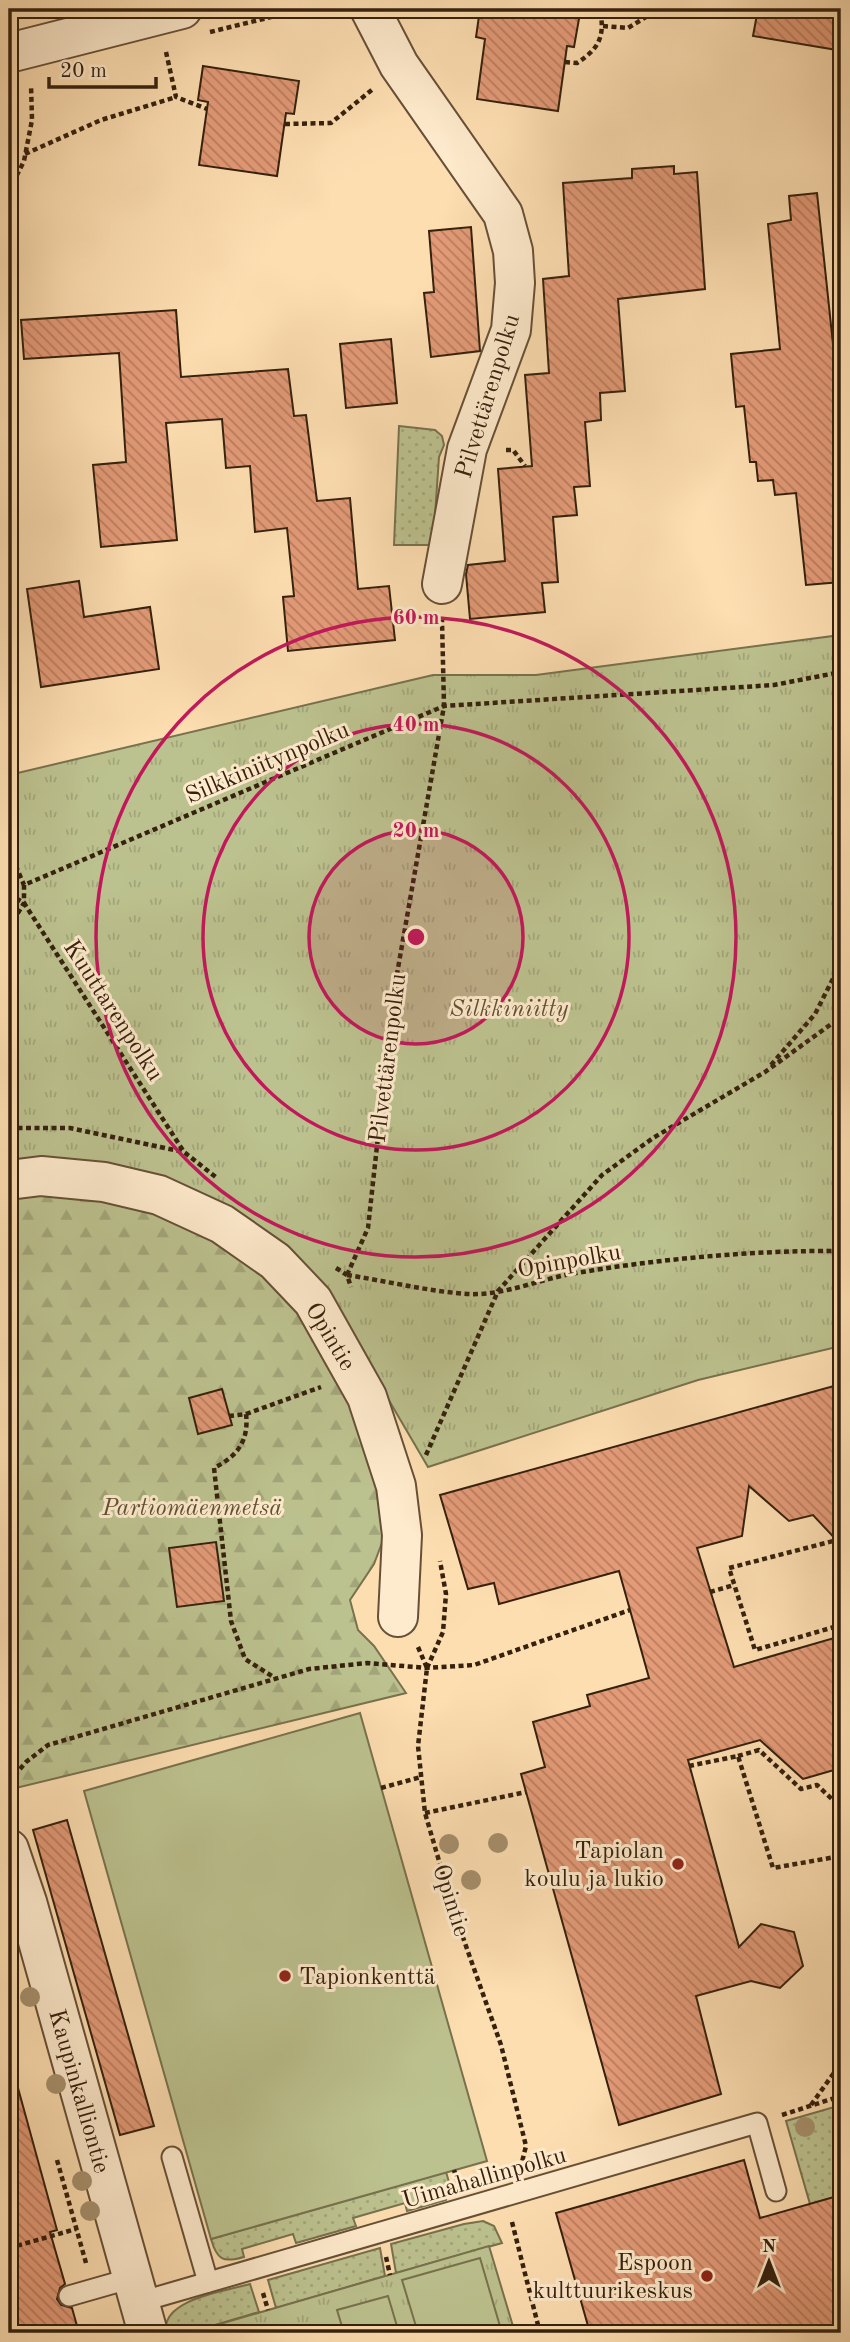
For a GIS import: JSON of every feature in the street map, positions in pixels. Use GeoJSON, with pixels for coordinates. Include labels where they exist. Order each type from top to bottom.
{"type":"FeatureCollection","features":[{"type":"Feature","properties":{"kind":"street"},"geometry":{"type":"LineString","coordinates":[[20,67],[182,9]]}},
{"type":"Feature","properties":{"kind":"street","name":"Pilvettärenpolku"},"geometry":{"type":"LineString","coordinates":[[370,9],[399,65],[503,214],[513,251],[515,283],[511,330],[467,449],[442,584]]}},
{"type":"Feature","properties":{"kind":"street","name":"Opintie"},"geometry":{"type":"LineString","coordinates":[[9,1180],[41,1176],[104,1182],[159,1195],[222,1224],[275,1261],[313,1301],[367,1397],[396,1486],[402,1535],[398,1617]]}},
{"type":"Feature","properties":{"kind":"street","name":"Kaupinkalliontie"},"geometry":{"type":"LineString","coordinates":[[9,1849],[27,1902],[140,2304]]}},
{"type":"Feature","properties":{"kind":"lane","name":"Uimahallinpolku"},"geometry":{"type":"LineString","coordinates":[[69,2296],[140,2304],[757,2123]]}},
{"type":"Feature","properties":{"kind":"lane"},"geometry":{"type":"LineString","coordinates":[[757,2123],[776,2191]]}},
{"type":"Feature","properties":{"kind":"lane"},"geometry":{"type":"LineString","coordinates":[[172,2157],[208,2282]]}},
{"type":"Feature","properties":{"kind":"path"},"geometry":{"type":"LineString","coordinates":[[565,62],[577,64],[594,52],[603,26],[600,9]]}},
{"type":"Feature","properties":{"kind":"path"},"geometry":{"type":"LineString","coordinates":[[603,26],[628,29],[659,9]]}},
{"type":"Feature","properties":{"kind":"path"},"geometry":{"type":"LineString","coordinates":[[164,44],[176,97]]}},
{"type":"Feature","properties":{"kind":"path"},"geometry":{"type":"LineString","coordinates":[[285,124],[331,123],[399,65]]}},
{"type":"Feature","properties":{"kind":"path"},"geometry":{"type":"LineString","coordinates":[[9,191],[24,161],[32,120],[20,67]]}},
{"type":"Feature","properties":{"kind":"path"},"geometry":{"type":"LineString","coordinates":[[25,154],[102,120],[176,97],[207,109]]}},
{"type":"Feature","properties":{"kind":"path","name":"Pilvettärenpolku"},"geometry":{"type":"LineString","coordinates":[[346,1275],[368,1228],[394,991],[444,706],[442,584]]}},
{"type":"Feature","properties":{"kind":"path","name":"Silkkiniitynpolku"},"geometry":{"type":"LineString","coordinates":[[24,885],[444,706],[774,685],[841,672]]}},
{"type":"Feature","properties":{"kind":"path"},"geometry":{"type":"LineString","coordinates":[[9,850],[24,885],[24,903],[9,928]]}},
{"type":"Feature","properties":{"kind":"path","name":"Kuuttarenpolku"},"geometry":{"type":"LineString","coordinates":[[9,894],[24,903],[184,1152]]}},
{"type":"Feature","properties":{"kind":"path"},"geometry":{"type":"LineString","coordinates":[[765,1072],[815,1014],[841,963]]}},
{"type":"Feature","properties":{"kind":"path"},"geometry":{"type":"LineString","coordinates":[[421,1466],[498,1292],[610,1169],[653,1138],[765,1072],[841,1017]]}},
{"type":"Feature","properties":{"kind":"path","name":"Opinpolku"},"geometry":{"type":"LineString","coordinates":[[346,1275],[468,1294],[498,1292],[571,1274],[672,1261],[841,1251]]}},
{"type":"Feature","properties":{"kind":"path"},"geometry":{"type":"LineString","coordinates":[[313,1301],[346,1275]]}},
{"type":"Feature","properties":{"kind":"path"},"geometry":{"type":"LineString","coordinates":[[229,1416],[246,1414],[315,1390],[353,1372]]}},
{"type":"Feature","properties":{"kind":"path"},"geometry":{"type":"LineString","coordinates":[[246,1414],[246,1432],[238,1452],[229,1461],[214,1468],[228,1596],[231,1621],[245,1659],[275,1678]]}},
{"type":"Feature","properties":{"kind":"path"},"geometry":{"type":"LineString","coordinates":[[841,1539],[729,1568],[755,1650],[841,1625]]}},
{"type":"Feature","properties":{"kind":"path"},"geometry":{"type":"LineString","coordinates":[[710,1592],[734,1585]]}},
{"type":"Feature","properties":{"kind":"path"},"geometry":{"type":"LineString","coordinates":[[9,1782],[26,1762],[48,1745],[275,1678],[309,1669],[367,1663],[427,1668],[474,1665],[630,1610]]}},
{"type":"Feature","properties":{"kind":"path","name":"Opintie"},"geometry":{"type":"LineString","coordinates":[[427,1668],[418,1746],[425,1813],[454,1912],[502,2045],[526,2146],[515,2193],[511,2226],[540,2333]]}},
{"type":"Feature","properties":{"kind":"path"},"geometry":{"type":"LineString","coordinates":[[689,1766],[759,1750],[801,1789],[817,1785],[836,1803],[841,1802]]}},
{"type":"Feature","properties":{"kind":"path"},"geometry":{"type":"LineString","coordinates":[[738,1756],[773,1868],[841,1856]]}},
{"type":"Feature","properties":{"kind":"path"},"geometry":{"type":"LineString","coordinates":[[381,1788],[421,1777]]}},
{"type":"Feature","properties":{"kind":"path"},"geometry":{"type":"LineString","coordinates":[[425,1813],[526,1792]]}},
{"type":"Feature","properties":{"kind":"path"},"geometry":{"type":"LineString","coordinates":[[811,2106],[841,2063]]}},
{"type":"Feature","properties":{"kind":"path"},"geometry":{"type":"LineString","coordinates":[[757,2123],[841,2096]]}},
{"type":"Feature","properties":{"kind":"path"},"geometry":{"type":"LineString","coordinates":[[9,2248],[76,2229]]}},
{"type":"Feature","properties":{"kind":"green space"},"geometry":{"type":"Polygon","coordinates":[[[399,426],[435,430],[442,436],[444,445],[439,457],[433,545],[394,545],[399,426]]]}},
{"type":"Feature","properties":{"kind":"green space","name":"Silkkiniitty"},"geometry":{"type":"Polygon","coordinates":[[[841,635],[841,1346],[698,1380],[428,1467],[329,1298],[233,1224],[9,1180],[9,775],[433,675],[536,675],[841,635]]]}},
{"type":"Feature","properties":{"kind":"green space","name":"Partiomäenmetsä"},"geometry":{"type":"Polygon","coordinates":[[[56,1191],[181,1215],[284,1287],[340,1373],[381,1495],[386,1532],[374,1564],[350,1600],[358,1630],[374,1646],[406,1693],[16,1788],[9,1781],[9,1197],[56,1191]]]}},
{"type":"Feature","properties":{"kind":"green space","name":"Tapionkenttä"},"geometry":{"type":"Polygon","coordinates":[[[360,1713],[487,2161],[211,2239],[84,1791],[360,1713]]]}},
{"type":"Feature","properties":{"kind":"green space"},"geometry":{"type":"Polygon","coordinates":[[[841,2105],[841,2195],[810,2204],[786,2121],[841,2105]]]}},
{"type":"Feature","properties":{"kind":"green space"},"geometry":{"type":"Polygon","coordinates":[[[446,2172],[449,2182],[446,2200],[407,2211],[405,2203],[353,2218],[356,2226],[296,2243],[293,2234],[242,2249],[244,2257],[231,2260],[219,2256],[211,2239],[446,2172]]]}},
{"type":"Feature","properties":{"kind":"green space"},"geometry":{"type":"Polygon","coordinates":[[[483,2221],[494,2226],[502,2243],[396,2273],[391,2244],[483,2221]]]}},
{"type":"Feature","properties":{"kind":"green space"},"geometry":{"type":"Polygon","coordinates":[[[489,2246],[515,2333],[189,2333],[489,2246]]]}},
{"type":"Feature","properties":{"kind":"green space"},"geometry":{"type":"Polygon","coordinates":[[[380,2248],[385,2276],[276,2308],[268,2280],[380,2248]]]}},
{"type":"Feature","properties":{"kind":"green space"},"geometry":{"type":"Polygon","coordinates":[[[480,2258],[502,2333],[418,2333],[402,2280],[480,2258]]]}},
{"type":"Feature","properties":{"kind":"green space"},"geometry":{"type":"Polygon","coordinates":[[[250,2284],[259,2312],[188,2333],[166,2333],[167,2321],[173,2312],[184,2304],[250,2284]]]}},
{"type":"Feature","properties":{"kind":"green space"},"geometry":{"type":"Polygon","coordinates":[[[388,2296],[399,2333],[344,2333],[337,2310],[388,2296]]]}},
{"type":"Feature","properties":{"kind":"building"},"geometry":{"type":"Polygon","coordinates":[[[480,9],[549,9],[580,13],[574,47],[567,46],[558,111],[477,99],[485,39],[476,37],[480,9]]]}},
{"type":"Feature","properties":{"kind":"building"},"geometry":{"type":"Polygon","coordinates":[[[758,9],[841,9],[837,50],[753,36],[758,9]]]}},
{"type":"Feature","properties":{"kind":"building"},"geometry":{"type":"Polygon","coordinates":[[[203,66],[299,81],[294,114],[286,113],[277,176],[199,165],[208,102],[198,100],[203,66]]]}},
{"type":"Feature","properties":{"kind":"building"},"geometry":{"type":"Polygon","coordinates":[[[674,166],[674,174],[697,172],[705,289],[618,299],[625,391],[600,393],[601,420],[585,422],[590,486],[574,487],[577,515],[553,517],[558,582],[542,583],[545,612],[470,619],[466,574],[468,565],[505,561],[498,469],[532,466],[525,375],[549,373],[543,279],[569,276],[563,183],[632,178],[632,169],[674,166]]]}},
{"type":"Feature","properties":{"kind":"building"},"geometry":{"type":"Polygon","coordinates":[[[817,193],[833,344],[841,343],[841,582],[806,585],[796,493],[775,495],[773,480],[758,481],[756,462],[750,462],[744,406],[736,407],[731,354],[780,349],[768,224],[791,220],[789,196],[817,193]]]}},
{"type":"Feature","properties":{"kind":"building"},"geometry":{"type":"Polygon","coordinates":[[[471,227],[480,351],[431,357],[424,293],[434,292],[429,231],[471,227]]]}},
{"type":"Feature","properties":{"kind":"building"},"geometry":{"type":"Polygon","coordinates":[[[176,310],[181,377],[288,369],[294,416],[306,415],[317,501],[350,498],[358,589],[389,586],[395,640],[288,651],[283,597],[294,596],[287,528],[255,532],[250,466],[226,468],[222,419],[166,423],[177,540],[101,547],[93,465],[126,462],[119,353],[24,359],[21,320],[176,310]]]}},
{"type":"Feature","properties":{"kind":"building"},"geometry":{"type":"Polygon","coordinates":[[[391,339],[397,403],[346,408],[340,344],[391,339]]]}},
{"type":"Feature","properties":{"kind":"building"},"geometry":{"type":"Polygon","coordinates":[[[79,581],[84,617],[150,607],[159,669],[41,687],[27,589],[79,581]]]}},
{"type":"Feature","properties":{"kind":"building"},"geometry":{"type":"Polygon","coordinates":[[[841,1384],[841,1545],[813,1515],[789,1521],[749,1486],[742,1536],[697,1548],[734,1667],[841,1636],[841,1768],[803,1779],[760,1740],[688,1760],[739,1947],[761,1924],[794,1932],[803,1966],[780,1988],[751,1981],[696,1996],[721,2094],[619,2125],[521,1774],[545,1767],[533,1722],[590,1706],[587,1695],[649,1678],[619,1571],[499,1604],[494,1583],[468,1589],[440,1495],[841,1384]]]}},
{"type":"Feature","properties":{"kind":"building"},"geometry":{"type":"Polygon","coordinates":[[[222,1389],[232,1425],[198,1434],[189,1398],[222,1389]]]}},
{"type":"Feature","properties":{"kind":"building"},"geometry":{"type":"Polygon","coordinates":[[[216,1542],[224,1601],[177,1607],[169,1548],[216,1542]]]}},
{"type":"Feature","properties":{"kind":"building"},"geometry":{"type":"Polygon","coordinates":[[[67,1820],[154,2126],[120,2135],[33,1830],[67,1820]]]}},
{"type":"Feature","properties":{"kind":"building"},"geometry":{"type":"Polygon","coordinates":[[[18,2088],[57,2230],[50,2232],[65,2284],[60,2288],[57,2299],[61,2305],[72,2308],[79,2333],[9,2333],[9,2089],[18,2088]]]}},
{"type":"Feature","properties":{"kind":"building","name":"Espoon kulttuurikeskus"},"geometry":{"type":"Polygon","coordinates":[[[744,2160],[760,2218],[841,2195],[841,2333],[590,2333],[556,2213],[744,2160]]]}},
{"type":"Feature","properties":{"kind":"place","name":"Tapiolan koulu ja lukio"},"geometry":{"type":"Point","coordinates":[678,1864]}},
{"type":"Feature","properties":{"kind":"place","name":"Tapionkenttä"},"geometry":{"type":"Point","coordinates":[285,1976]}},
{"type":"Feature","properties":{"kind":"place","name":"Espoon kulttuurikeskus"},"geometry":{"type":"Point","coordinates":[707,2276]}}]}
